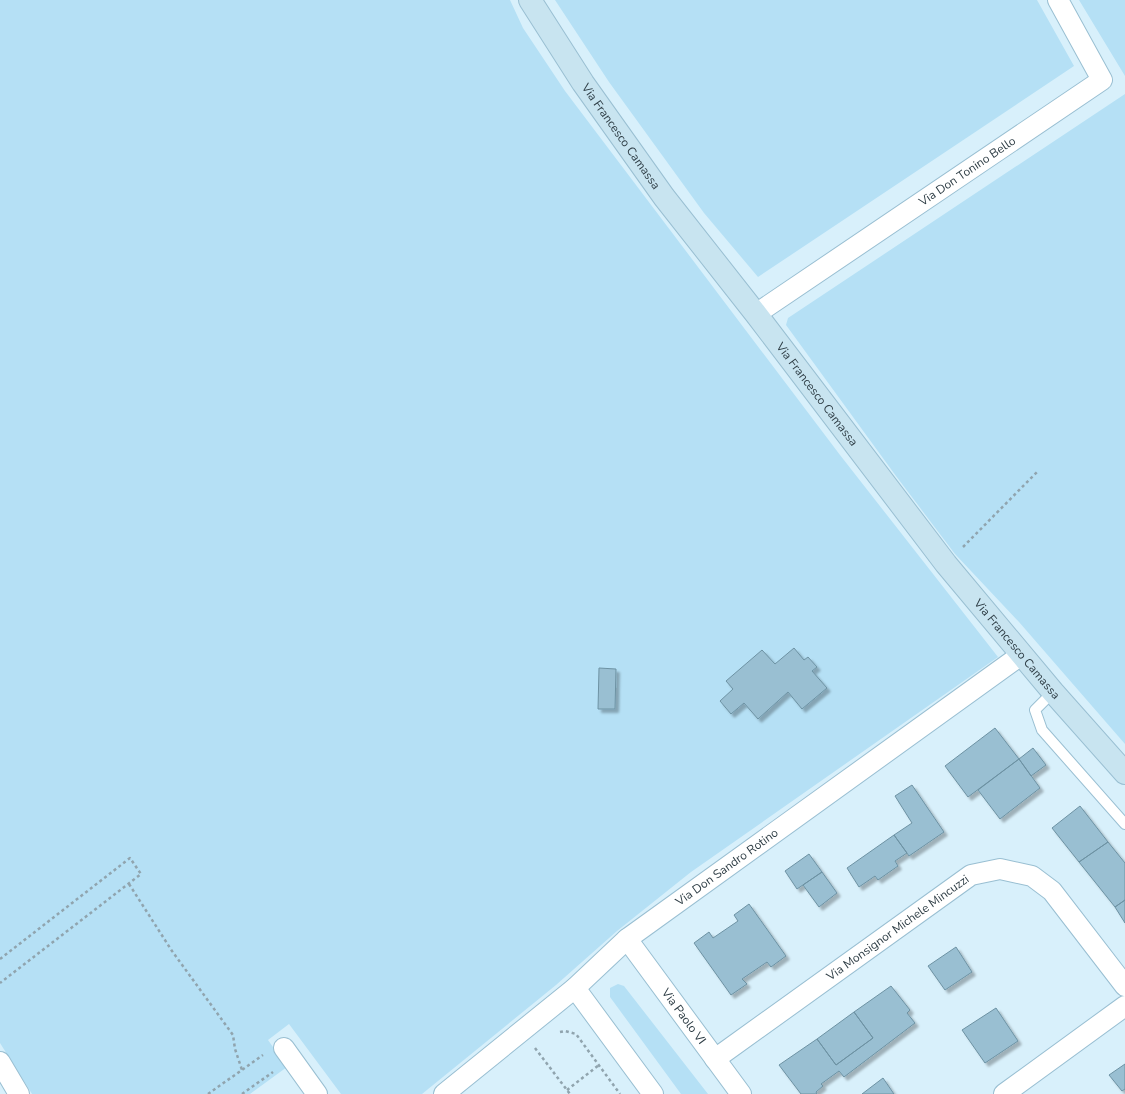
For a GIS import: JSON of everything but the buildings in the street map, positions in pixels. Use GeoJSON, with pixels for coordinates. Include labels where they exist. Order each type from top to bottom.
{"type":"FeatureCollection","features":[{"type":"Feature","properties":{"kind":"street","name":"Via Francesco Camassa"},"geometry":{"type":"LineString","coordinates":[[530,0],[583,83],[664,197],[756,314],[946,564],[1053,692],[1125,773]]}},
{"type":"Feature","properties":{"kind":"street","name":"Via Don Tonino Bello"},"geometry":{"type":"LineString","coordinates":[[756,314],[1102,80],[1058,0]]}},
{"type":"Feature","properties":{"kind":"street","name":"Via Don Sandro Rotino"},"geometry":{"type":"LineString","coordinates":[[444,1094],[575,988],[627,939],[1022,655]]}},
{"type":"Feature","properties":{"kind":"street","name":"Via Monsignor Michele Mincuzzi"},"geometry":{"type":"LineString","coordinates":[[715,1059],[971,875],[1000,869],[1032,876],[1052,891],[1125,986]]}},
{"type":"Feature","properties":{"kind":"street","name":"Via Paolo VI"},"geometry":{"type":"LineString","coordinates":[[627,939],[741,1094]]}},
{"type":"Feature","properties":{"kind":"street"},"geometry":{"type":"LineString","coordinates":[[575,988],[653,1094]]}},
{"type":"Feature","properties":{"kind":"street"},"geometry":{"type":"LineString","coordinates":[[1004,1094],[1125,1006]]}},
{"type":"Feature","properties":{"kind":"street"},"geometry":{"type":"LineString","coordinates":[[276,1050],[318,1094]]}},
{"type":"Feature","properties":{"kind":"street"},"geometry":{"type":"LineString","coordinates":[[0,1062],[19,1094]]}},
{"type":"Feature","properties":{"kind":"lane"},"geometry":{"type":"LineString","coordinates":[[1053,692],[1035,710],[1042,730],[1125,824]]}},
{"type":"Feature","properties":{"kind":"path"},"geometry":{"type":"LineString","coordinates":[[946,564],[1037,472]]}},
{"type":"Feature","properties":{"kind":"path"},"geometry":{"type":"LineString","coordinates":[[0,959],[130,858],[141,874],[0,983]]}},
{"type":"Feature","properties":{"kind":"path"},"geometry":{"type":"LineString","coordinates":[[129,884],[172,951],[233,1035],[235,1049],[242,1070]]}},
{"type":"Feature","properties":{"kind":"path"},"geometry":{"type":"LineString","coordinates":[[556,1032],[565,1031],[576,1034],[620,1094]]}},
{"type":"Feature","properties":{"kind":"path"},"geometry":{"type":"LineString","coordinates":[[529,1052],[540,1044]]}},
{"type":"Feature","properties":{"kind":"path"},"geometry":{"type":"LineString","coordinates":[[535,1048],[570,1094]]}},
{"type":"Feature","properties":{"kind":"path"},"geometry":{"type":"LineString","coordinates":[[208,1094],[242,1070],[276,1050]]}},
{"type":"Feature","properties":{"kind":"path"},"geometry":{"type":"LineString","coordinates":[[567,1090],[599,1065]]}},
{"type":"Feature","properties":{"kind":"path"},"geometry":{"type":"LineString","coordinates":[[242,1094],[273,1071]]}},
{"type":"Feature","properties":{"kind":"shaded area"},"geometry":{"type":"Polygon","coordinates":[[[0,0],[510,0],[523,28],[565,91],[840,455],[998,657],[691,872],[617,931],[556,985],[422,1094],[341,1094],[289,1024],[268,1040],[287,1067],[250,1094],[32,1094],[0,1043],[0,0]]]}},
{"type":"Feature","properties":{"kind":"shaded area"},"geometry":{"type":"Polygon","coordinates":[[[555,0],[1037,0],[1074,66],[758,277],[704,213],[609,82],[555,0]]]}},
{"type":"Feature","properties":{"kind":"shaded area"},"geometry":{"type":"Polygon","coordinates":[[[1079,0],[1125,0],[1125,76],[1079,0]]]}},
{"type":"Feature","properties":{"kind":"shaded area"},"geometry":{"type":"Polygon","coordinates":[[[1125,94],[1125,744],[1019,622],[955,554],[786,325],[788,318],[1125,94]]]}},
{"type":"Feature","properties":{"kind":"shaded area"},"geometry":{"type":"Polygon","coordinates":[[[618,984],[624,986],[708,1094],[681,1094],[610,997],[610,988],[618,984]]]}}]}
